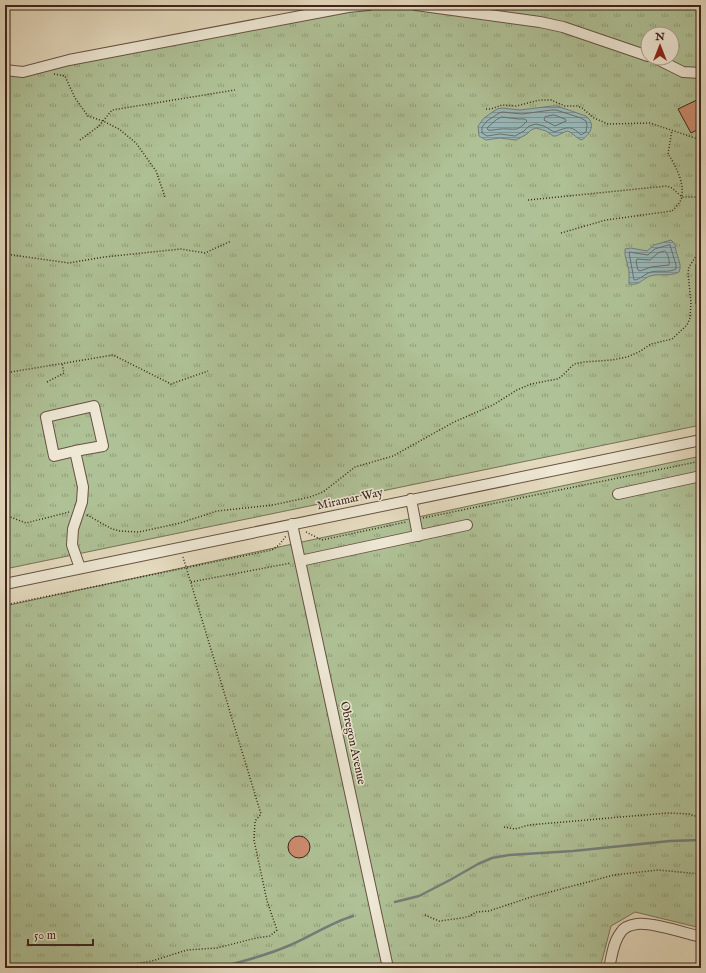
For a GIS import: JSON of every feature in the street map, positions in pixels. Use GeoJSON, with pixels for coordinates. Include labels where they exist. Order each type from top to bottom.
{"type":"FeatureCollection","features":[{"type":"Feature","properties":{"kind":"street"},"geometry":{"type":"LineString","coordinates":[[5,70],[23,72],[77,59],[340,8],[369,5]]}},
{"type":"Feature","properties":{"kind":"street"},"geometry":{"type":"LineString","coordinates":[[416,5],[540,22],[563,27],[640,53]]}},
{"type":"Feature","properties":{"kind":"street"},"geometry":{"type":"LineString","coordinates":[[671,66],[683,72],[701,72]]}},
{"type":"Feature","properties":{"kind":"street"},"geometry":{"type":"LineString","coordinates":[[94,406],[102,446],[75,451],[54,456],[46,417],[94,406]]}},
{"type":"Feature","properties":{"kind":"street","name":"Miramar Way"},"geometry":{"type":"LineString","coordinates":[[5,584],[180,547],[293,528],[411,499],[701,440]]}},
{"type":"Feature","properties":{"kind":"street"},"geometry":{"type":"LineString","coordinates":[[75,451],[82,487],[82,502],[73,529],[72,545],[80,568]]}},
{"type":"Feature","properties":{"kind":"street"},"geometry":{"type":"LineString","coordinates":[[618,494],[701,476]]}},
{"type":"Feature","properties":{"kind":"street"},"geometry":{"type":"LineString","coordinates":[[411,499],[418,536]]}},
{"type":"Feature","properties":{"kind":"street"},"geometry":{"type":"LineString","coordinates":[[300,561],[468,525]]}},
{"type":"Feature","properties":{"kind":"street","name":"Obregon Avenue"},"geometry":{"type":"LineString","coordinates":[[293,528],[388,968]]}},
{"type":"Feature","properties":{"kind":"street"},"geometry":{"type":"LineString","coordinates":[[610,968],[616,941],[621,932],[626,927],[631,925],[647,924],[701,937]]}},
{"type":"Feature","properties":{"kind":"path"},"geometry":{"type":"LineString","coordinates":[[51,74],[65,76],[75,98],[88,116],[119,129],[136,143],[156,171],[165,197]]}},
{"type":"Feature","properties":{"kind":"path"},"geometry":{"type":"LineString","coordinates":[[80,140],[99,126],[112,110],[235,90]]}},
{"type":"Feature","properties":{"kind":"path"},"geometry":{"type":"LineString","coordinates":[[486,109],[491,109],[502,105],[516,106],[540,100],[551,100],[565,106],[577,106],[582,108],[594,118],[608,124],[632,124],[643,122],[658,125],[701,140]]}},
{"type":"Feature","properties":{"kind":"path"},"geometry":{"type":"LineString","coordinates":[[561,233],[606,220],[672,211],[682,197],[682,187],[668,154],[672,130]]}},
{"type":"Feature","properties":{"kind":"path"},"geometry":{"type":"LineString","coordinates":[[528,200],[667,186],[672,188],[682,197],[696,197],[701,203]]}},
{"type":"Feature","properties":{"kind":"path"},"geometry":{"type":"LineString","coordinates":[[5,515],[26,523],[64,513],[79,511],[112,529],[127,532],[150,530],[180,523],[217,511],[262,507],[310,497],[323,492],[355,467],[393,456],[454,422],[493,405],[517,390],[532,384],[561,377],[574,364],[627,357],[639,352],[651,344],[672,339],[687,324],[692,311],[688,273],[689,267],[698,252],[700,243],[701,216]]}},
{"type":"Feature","properties":{"kind":"path"},"geometry":{"type":"LineString","coordinates":[[5,254],[69,263],[104,257],[181,249],[205,253],[231,241]]}},
{"type":"Feature","properties":{"kind":"path"},"geometry":{"type":"LineString","coordinates":[[5,373],[113,355],[171,384],[208,371]]}},
{"type":"Feature","properties":{"kind":"path"},"geometry":{"type":"LineString","coordinates":[[47,382],[64,373],[62,363]]}},
{"type":"Feature","properties":{"kind":"path"},"geometry":{"type":"LineString","coordinates":[[5,605],[272,550],[280,545],[293,528],[304,531],[322,540],[701,461]]}},
{"type":"Feature","properties":{"kind":"path"},"geometry":{"type":"LineString","coordinates":[[111,968],[152,960],[188,950],[217,948],[270,936],[277,930],[267,900],[254,840],[255,821],[261,814],[180,547]]}},
{"type":"Feature","properties":{"kind":"path"},"geometry":{"type":"LineString","coordinates":[[190,582],[300,561]]}},
{"type":"Feature","properties":{"kind":"path"},"geometry":{"type":"LineString","coordinates":[[504,827],[516,828],[529,825],[667,813],[689,814],[701,818]]}},
{"type":"Feature","properties":{"kind":"path"},"geometry":{"type":"LineString","coordinates":[[425,915],[439,921],[462,918],[470,916],[476,912],[489,911],[531,897],[614,874],[658,870],[701,874]]}},
{"type":"Feature","properties":{"kind":"path"},"geometry":{"type":"LineString","coordinates":[[284,968],[290,966],[298,968]]}},
{"type":"Feature","properties":{"kind":"green space"},"geometry":{"type":"Polygon","coordinates":[[[349,5],[701,5],[701,425],[5,569],[5,70],[23,72],[349,5]]]}},
{"type":"Feature","properties":{"kind":"green space"},"geometry":{"type":"Polygon","coordinates":[[[701,456],[701,928],[635,912],[611,926],[600,968],[5,968],[5,606],[701,456]]]}},
{"type":"Feature","properties":{"kind":"water"},"geometry":{"type":"Polygon","coordinates":[[[557,106],[586,116],[592,125],[588,134],[582,140],[567,131],[553,136],[546,131],[536,128],[516,140],[500,138],[486,140],[479,136],[478,126],[484,118],[497,109],[502,108],[520,110],[557,106]]]}},
{"type":"Feature","properties":{"kind":"water"},"geometry":{"type":"Polygon","coordinates":[[[671,240],[675,244],[680,266],[679,272],[650,276],[638,283],[629,284],[629,271],[625,249],[631,248],[647,251],[654,245],[671,240]]]}},
{"type":"Feature","properties":{"kind":"building"},"geometry":{"type":"Polygon","coordinates":[[[701,98],[701,128],[691,133],[678,109],[701,98]]]}},
{"type":"Feature","properties":{"kind":"building"},"geometry":{"type":"Polygon","coordinates":[[[696,264],[701,264],[701,304],[696,304],[696,264]]]}},
{"type":"Feature","properties":{"kind":"building"},"geometry":{"type":"Polygon","coordinates":[[[299,836],[307,839],[310,847],[307,855],[299,858],[291,855],[288,847],[291,839],[299,836]]]}},
{"type":"Feature","properties":{"kind":"waterway"},"geometry":{"type":"LineString","coordinates":[[395,902],[419,896],[492,858],[509,855],[573,851],[670,841],[701,840]]}},
{"type":"Feature","properties":{"kind":"waterway"},"geometry":{"type":"LineString","coordinates":[[217,968],[279,950],[336,922],[353,916]]}}]}
